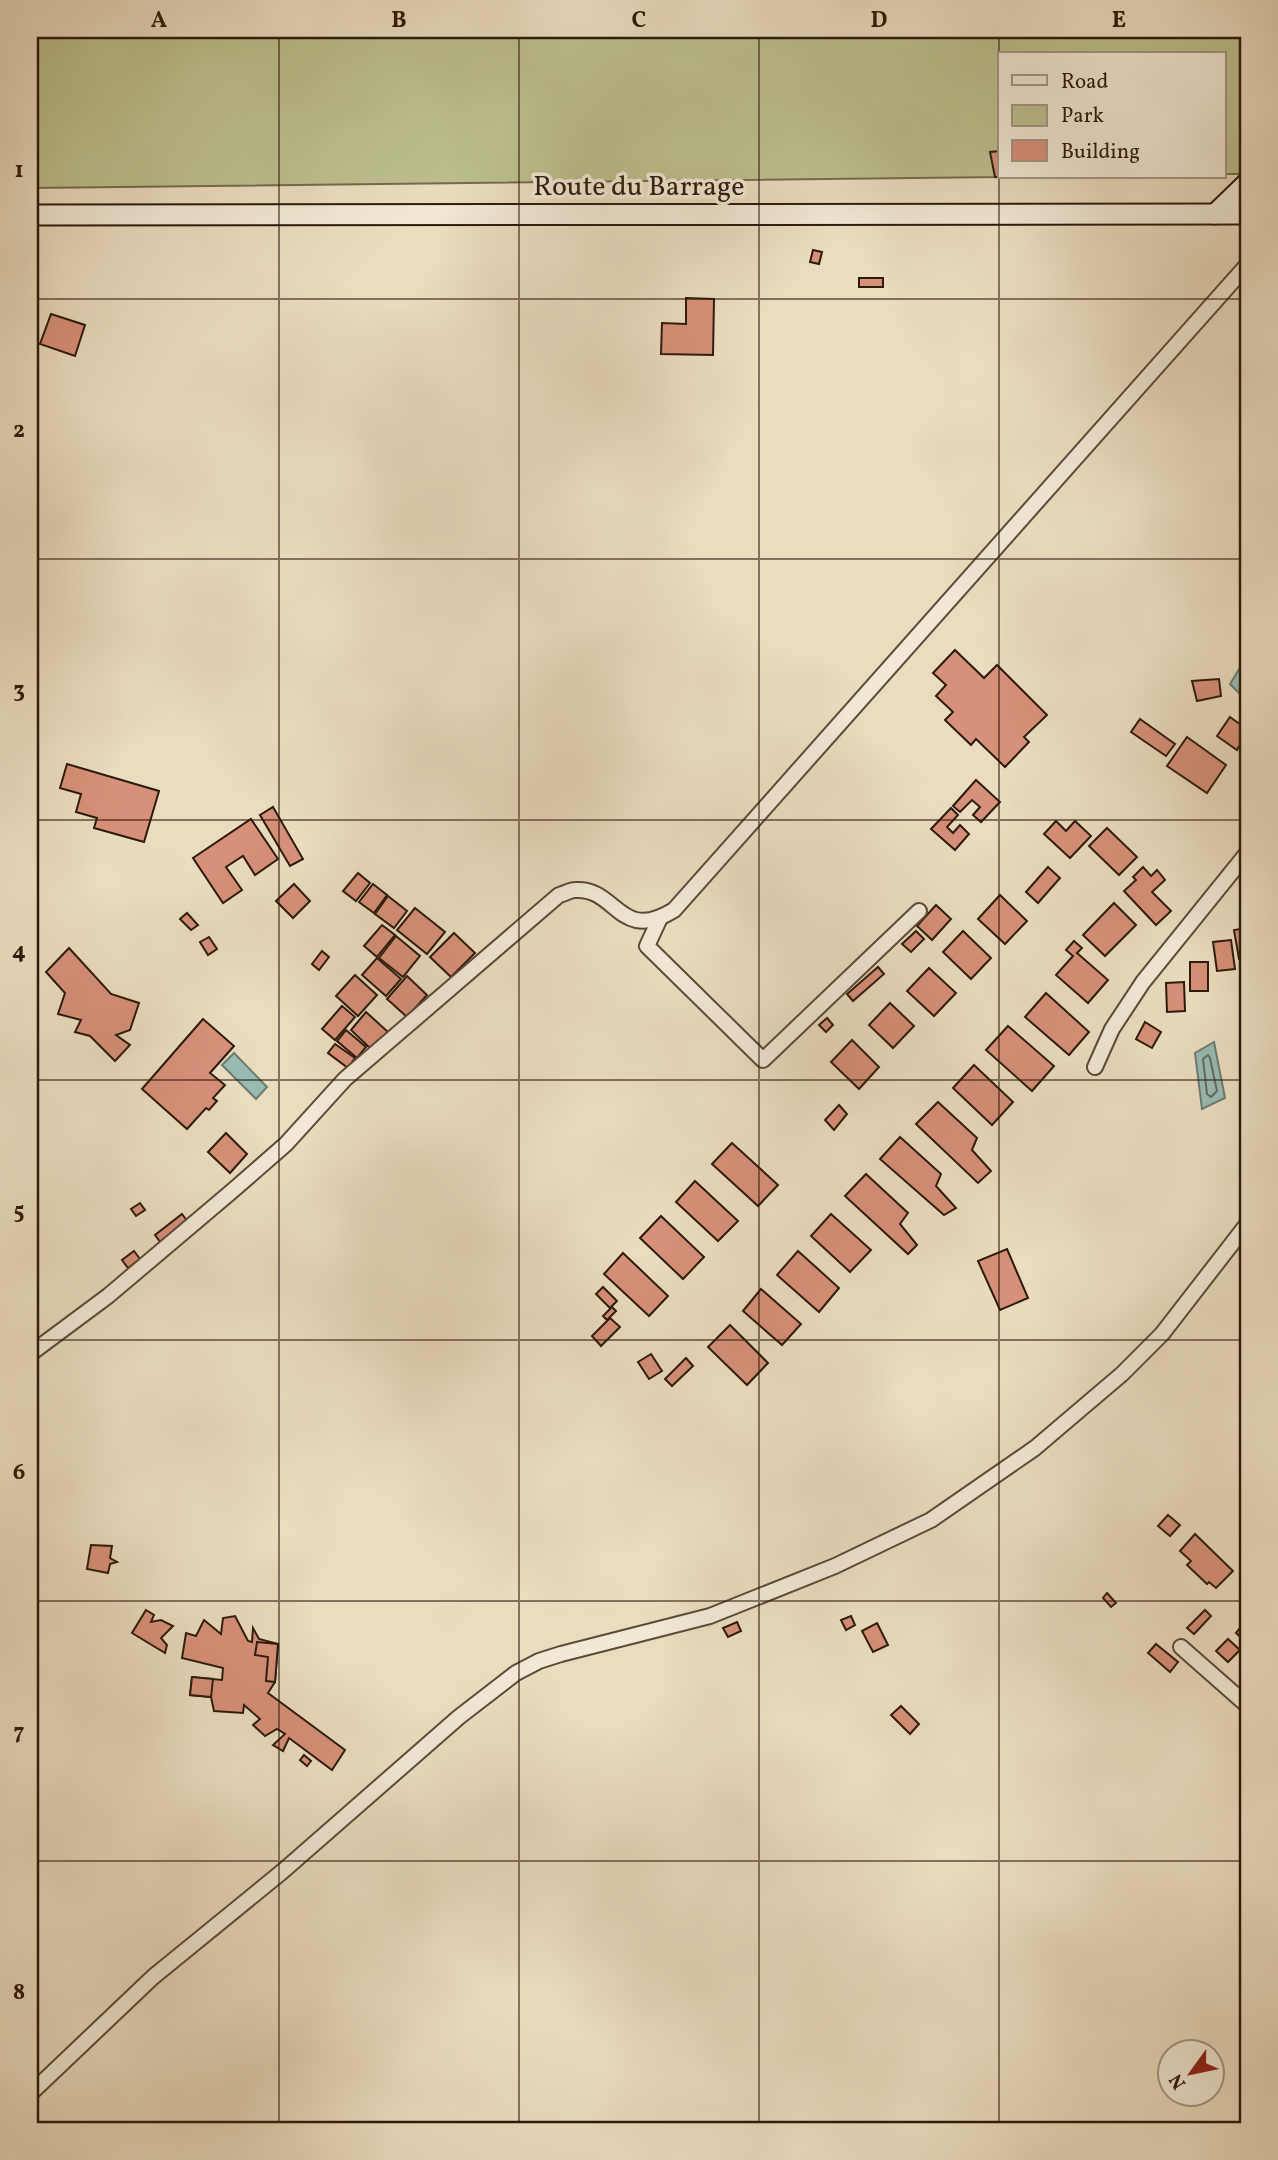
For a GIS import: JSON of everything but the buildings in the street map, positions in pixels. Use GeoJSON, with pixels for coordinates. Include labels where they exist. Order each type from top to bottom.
{"type":"FeatureCollection","features":[{"type":"Feature","properties":{"kind":"main road"},"geometry":{"type":"LineString","coordinates":[[1215,214],[1248,182]]}},
{"type":"Feature","properties":{"kind":"main road","name":"Route du Barrage"},"geometry":{"type":"LineString","coordinates":[[30,215],[1248,214]]}},
{"type":"Feature","properties":{"kind":"street"},"geometry":{"type":"LineString","coordinates":[[30,1354],[108,1296],[231,1192],[286,1144],[345,1079],[559,895],[574,890],[587,892],[599,897],[622,914],[642,922],[660,918],[674,909],[1248,264]]}},
{"type":"Feature","properties":{"kind":"street"},"geometry":{"type":"LineString","coordinates":[[1095,1067],[1112,1029],[1143,982],[1248,852]]}},
{"type":"Feature","properties":{"kind":"street"},"geometry":{"type":"LineString","coordinates":[[660,918],[647,946],[763,1060],[919,912]]}},
{"type":"Feature","properties":{"kind":"street"},"geometry":{"type":"LineString","coordinates":[[30,2094],[153,1978],[283,1871],[459,1717],[516,1673],[539,1661],[561,1654],[710,1616],[835,1566],[931,1520],[1035,1448],[1122,1374],[1162,1334],[1248,1223]]}},
{"type":"Feature","properties":{"kind":"street"},"geometry":{"type":"LineString","coordinates":[[1181,1647],[1248,1706]]}},
{"type":"Feature","properties":{"kind":"green space"},"geometry":{"type":"Polygon","coordinates":[[[30,30],[1248,30],[1248,168],[1245,174],[1226,174],[1226,52],[998,52],[998,177],[30,188],[30,30]]]}},
{"type":"Feature","properties":{"kind":"water"},"geometry":{"type":"Polygon","coordinates":[[[1248,654],[1248,688],[1242,696],[1230,684],[1248,654]]]}},
{"type":"Feature","properties":{"kind":"water"},"geometry":{"type":"Polygon","coordinates":[[[1214,1042],[1225,1098],[1202,1109],[1195,1053],[1214,1042]]]}},
{"type":"Feature","properties":{"kind":"water"},"geometry":{"type":"Polygon","coordinates":[[[234,1053],[267,1087],[256,1099],[222,1065],[234,1053]]]}}]}
